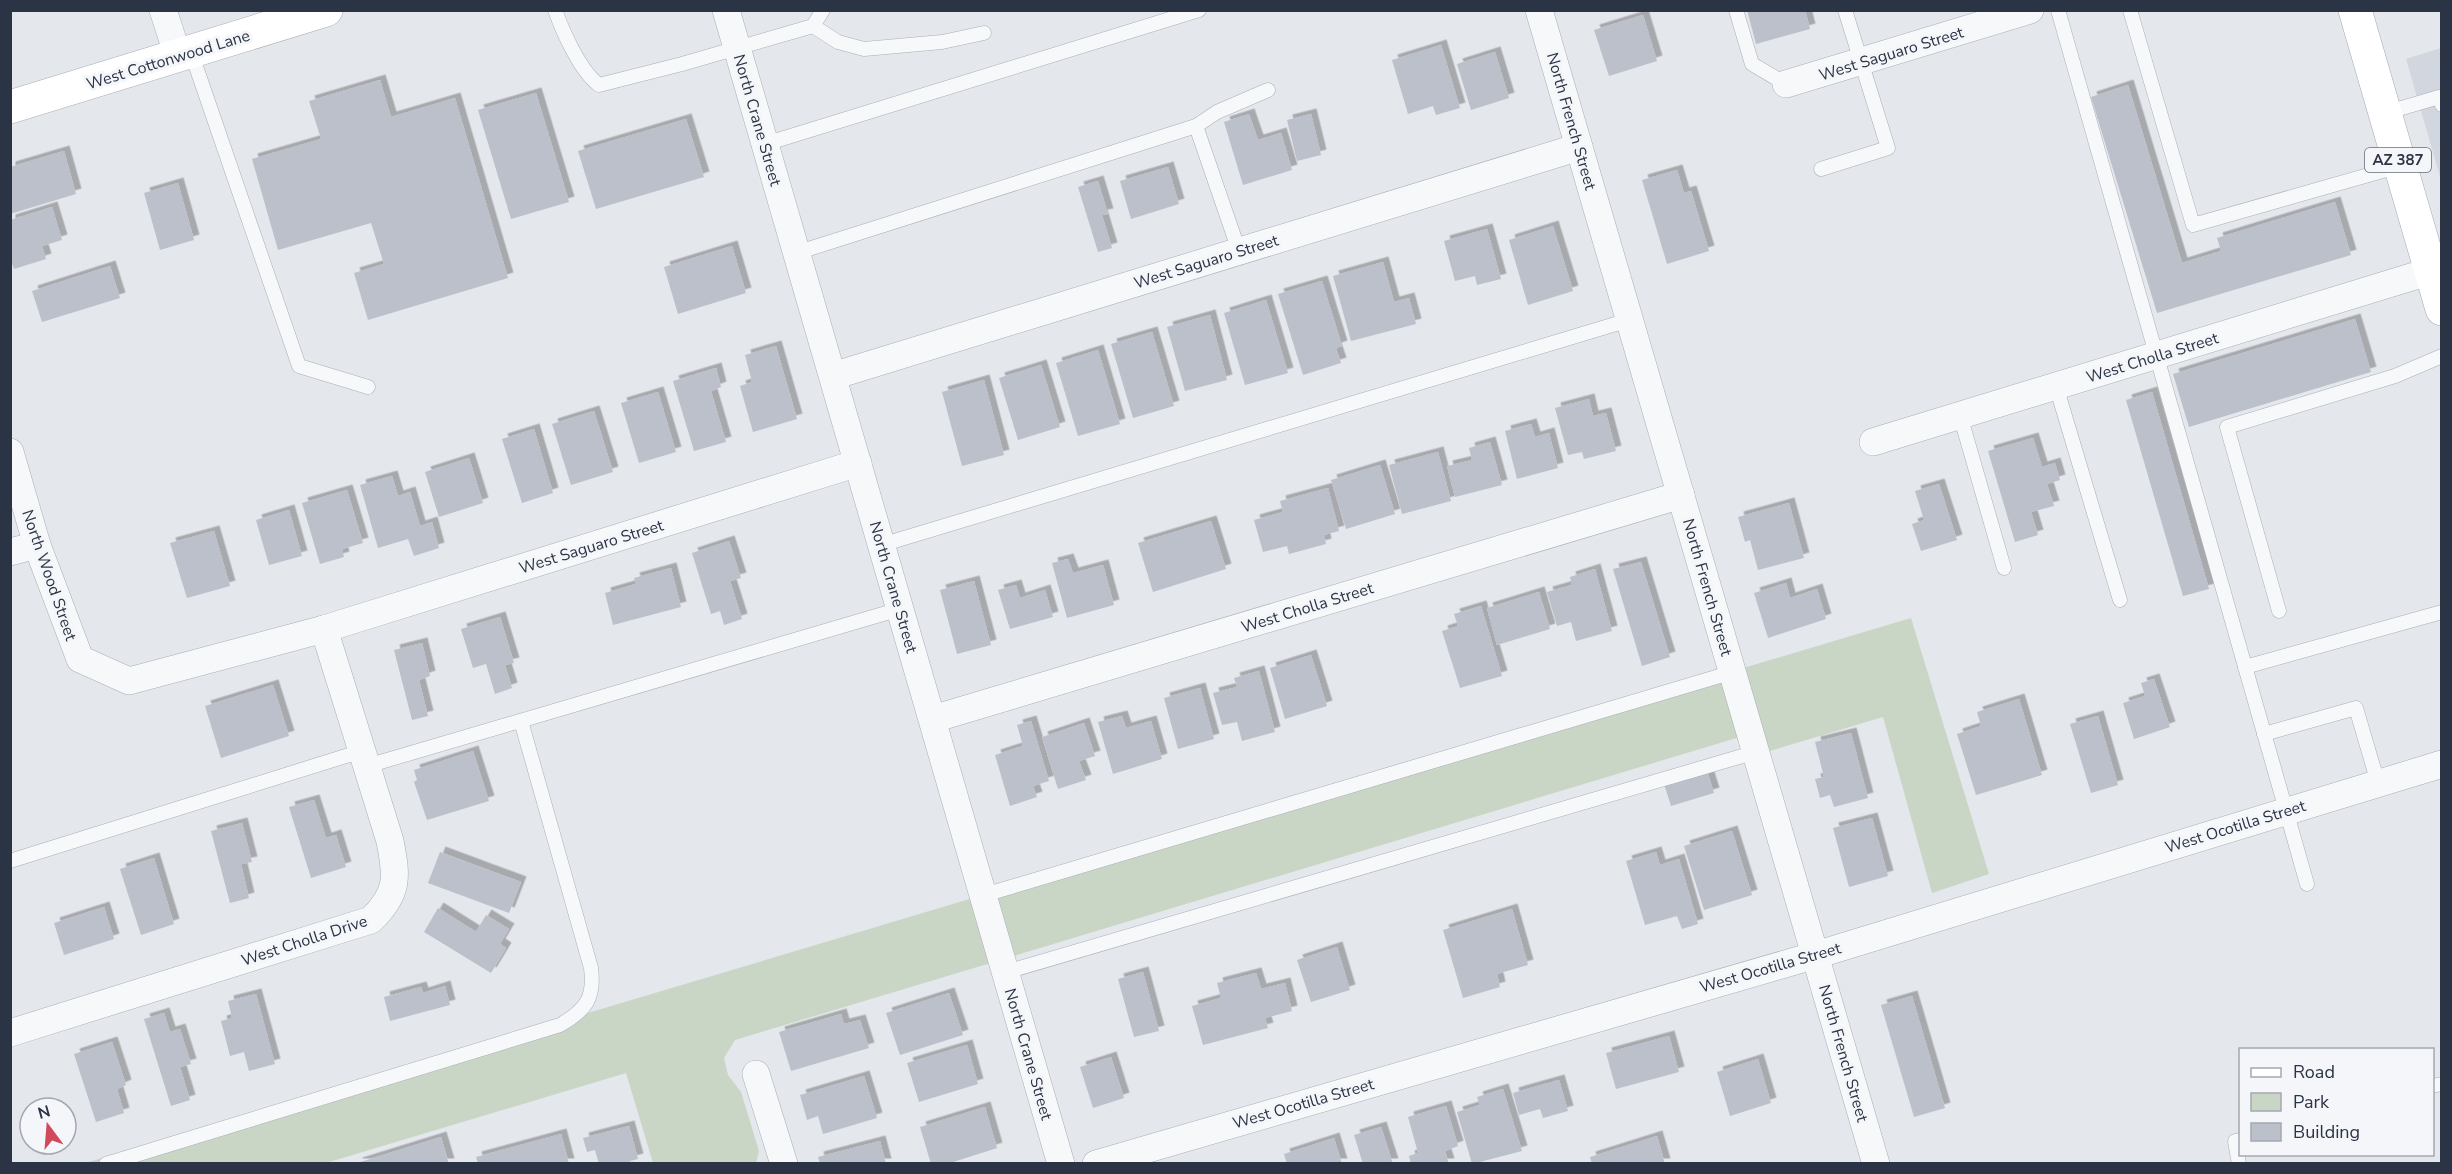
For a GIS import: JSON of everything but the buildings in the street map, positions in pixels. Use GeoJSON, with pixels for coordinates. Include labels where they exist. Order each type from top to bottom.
{"type":"FeatureCollection","features":[{"type":"Feature","properties":{"kind":"main road","name":"West Cottonwood Lane"},"geometry":{"type":"LineString","coordinates":[[10,107],[326,10]]}},
{"type":"Feature","properties":{"kind":"main road","name":"AZ 387"},"geometry":{"type":"LineString","coordinates":[[2355,10],[2442,309]]}},
{"type":"Feature","properties":{"kind":"street"},"geometry":{"type":"LineString","coordinates":[[164,10],[184,54]]}},
{"type":"Feature","properties":{"kind":"street","name":"North Crane Street"},"geometry":{"type":"LineString","coordinates":[[726,10],[1061,1164]]}},
{"type":"Feature","properties":{"kind":"street","name":"North French Street"},"geometry":{"type":"LineString","coordinates":[[1539,10],[1876,1164]]}},
{"type":"Feature","properties":{"kind":"street","name":"West Saguaro Street"},"geometry":{"type":"LineString","coordinates":[[1786,84],[2030,10]]}},
{"type":"Feature","properties":{"kind":"street","name":"West Saguaro Street"},"geometry":{"type":"LineString","coordinates":[[833,376],[1579,147]]}},
{"type":"Feature","properties":{"kind":"street","name":"West Cholla Street"},"geometry":{"type":"LineString","coordinates":[[1873,442],[2431,271]]}},
{"type":"Feature","properties":{"kind":"street","name":"North Wood Street"},"geometry":{"type":"LineString","coordinates":[[10,452],[37,544],[80,659],[129,681],[324,629]]}},
{"type":"Feature","properties":{"kind":"street","name":"West Saguaro Street"},"geometry":{"type":"LineString","coordinates":[[324,629],[858,463]]}},
{"type":"Feature","properties":{"kind":"street","name":"West Cholla Street"},"geometry":{"type":"LineString","coordinates":[[933,719],[1681,495]]}},
{"type":"Feature","properties":{"kind":"street"},"geometry":{"type":"LineString","coordinates":[[10,552],[37,544]]}},
{"type":"Feature","properties":{"kind":"street","name":"West Cholla Drive"},"geometry":{"type":"LineString","coordinates":[[10,1033],[371,920],[386,905],[395,886],[395,867],[390,841],[324,629]]}},
{"type":"Feature","properties":{"kind":"street","name":"West Ocotilla Street"},"geometry":{"type":"LineString","coordinates":[[1096,1164],[1815,955],[2442,764]]}},
{"type":"Feature","properties":{"kind":"street"},"geometry":{"type":"LineString","coordinates":[[756,1074],[784,1164]]}},
{"type":"Feature","properties":{"kind":"lane"},"geometry":{"type":"LineString","coordinates":[[555,10],[561,28],[591,79],[599,85],[682,64],[813,26],[823,10]]}},
{"type":"Feature","properties":{"kind":"lane"},"geometry":{"type":"LineString","coordinates":[[765,144],[1199,10]]}},
{"type":"Feature","properties":{"kind":"lane"},"geometry":{"type":"LineString","coordinates":[[1736,10],[1752,64],[1786,84]]}},
{"type":"Feature","properties":{"kind":"lane"},"geometry":{"type":"LineString","coordinates":[[1821,169],[1888,148],[1845,10]]}},
{"type":"Feature","properties":{"kind":"lane"},"geometry":{"type":"LineString","coordinates":[[2058,10],[2307,884]]}},
{"type":"Feature","properties":{"kind":"lane"},"geometry":{"type":"LineString","coordinates":[[2130,10],[2193,225],[2400,166]]}},
{"type":"Feature","properties":{"kind":"lane"},"geometry":{"type":"LineString","coordinates":[[813,26],[838,42],[864,49],[942,42],[984,33]]}},
{"type":"Feature","properties":{"kind":"lane"},"geometry":{"type":"LineString","coordinates":[[184,54],[299,366],[368,387]]}},
{"type":"Feature","properties":{"kind":"lane"},"geometry":{"type":"LineString","coordinates":[[796,253],[1196,126],[1217,112],[1268,90]]}},
{"type":"Feature","properties":{"kind":"lane"},"geometry":{"type":"LineString","coordinates":[[2385,113],[2441,100]]}},
{"type":"Feature","properties":{"kind":"lane"},"geometry":{"type":"LineString","coordinates":[[1196,126],[1239,251]]}},
{"type":"Feature","properties":{"kind":"lane"},"geometry":{"type":"LineString","coordinates":[[881,545],[1629,320]]}},
{"type":"Feature","properties":{"kind":"lane"},"geometry":{"type":"LineString","coordinates":[[2279,611],[2227,427],[2395,376],[2442,356]]}},
{"type":"Feature","properties":{"kind":"lane"},"geometry":{"type":"LineString","coordinates":[[2056,386],[2120,600]]}},
{"type":"Feature","properties":{"kind":"lane"},"geometry":{"type":"LineString","coordinates":[[1960,415],[2004,568]]}},
{"type":"Feature","properties":{"kind":"lane"},"geometry":{"type":"LineString","coordinates":[[10,861],[365,758],[520,721],[900,609]]}},
{"type":"Feature","properties":{"kind":"lane"},"geometry":{"type":"LineString","coordinates":[[2245,667],[2442,612]]}},
{"type":"Feature","properties":{"kind":"lane"},"geometry":{"type":"LineString","coordinates":[[984,895],[1733,672]]}},
{"type":"Feature","properties":{"kind":"lane"},"geometry":{"type":"LineString","coordinates":[[2264,734],[2356,708],[2378,783]]}},
{"type":"Feature","properties":{"kind":"lane"},"geometry":{"type":"LineString","coordinates":[[106,1164],[560,1025],[577,1015],[593,987],[591,968],[520,721]]}},
{"type":"Feature","properties":{"kind":"lane"},"geometry":{"type":"LineString","coordinates":[[1006,972],[1756,752]]}},
{"type":"Feature","properties":{"kind":"lane"},"geometry":{"type":"LineString","coordinates":[[2239,1140],[2235,1141],[2239,1164]]}},
{"type":"Feature","properties":{"kind":"shaded area"},"geometry":{"type":"Polygon","coordinates":[[[2441,48],[2441,180],[2406,59],[2441,48]]]}},
{"type":"Feature","properties":{"kind":"green space"},"geometry":{"type":"Polygon","coordinates":[[[1911,618],[1989,874],[1932,893],[1883,717],[1770,751],[1763,730],[735,1040],[724,1058],[728,1075],[741,1092],[759,1151],[756,1163],[653,1163],[626,1073],[326,1163],[82,1164],[1911,618]]]}}]}
